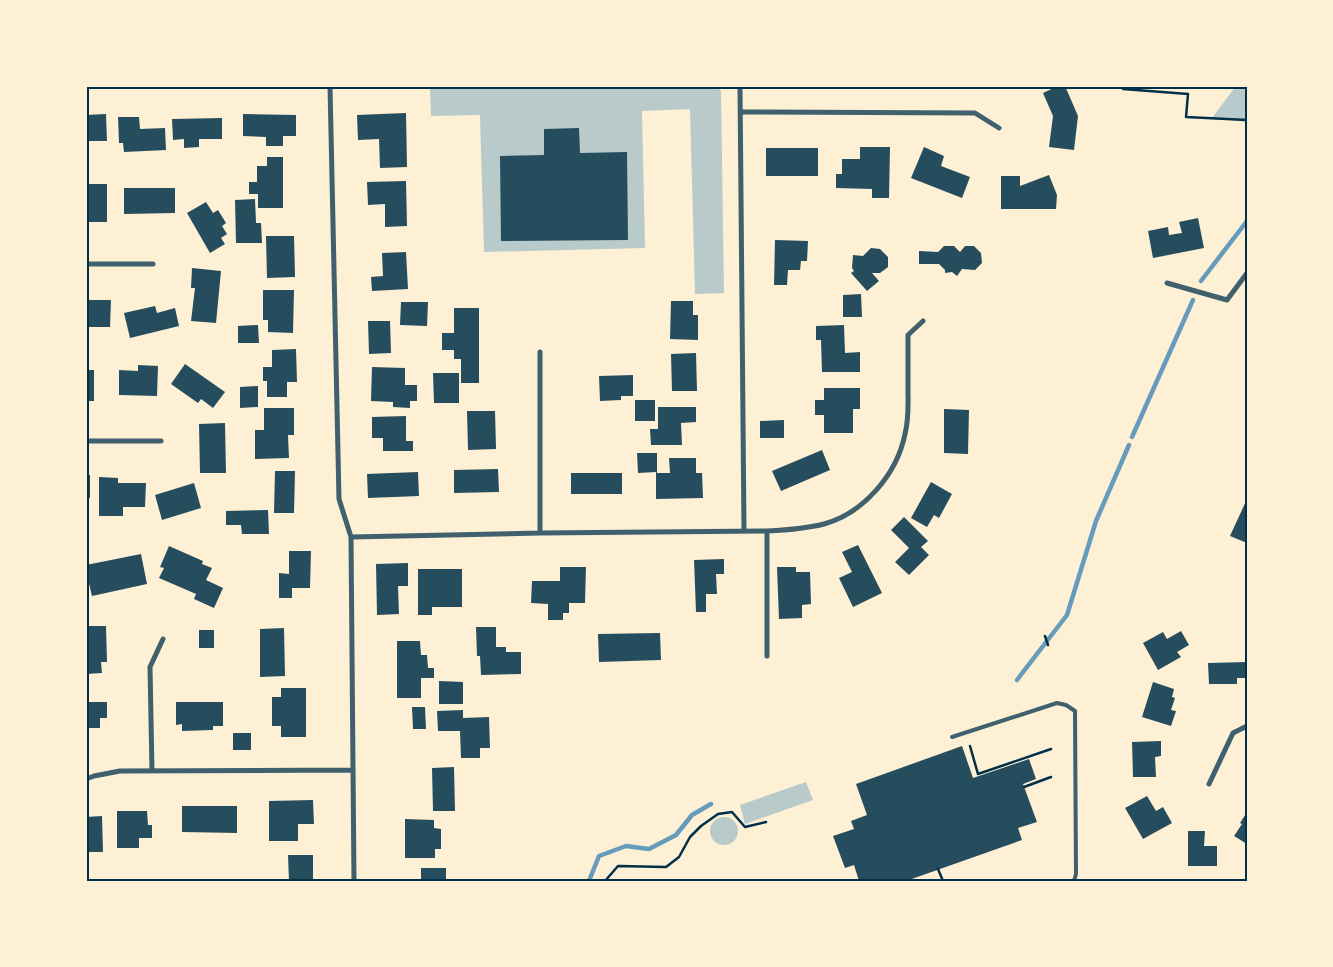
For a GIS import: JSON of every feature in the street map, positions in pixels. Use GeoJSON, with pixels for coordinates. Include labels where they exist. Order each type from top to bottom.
{"type":"FeatureCollection","features":[{"type":"Feature","properties":{"kind":"street"},"geometry":{"type":"LineString","coordinates":[[330,86],[339,499],[351,537],[354,881]]}},
{"type":"Feature","properties":{"kind":"street"},"geometry":{"type":"LineString","coordinates":[[740,86],[744,531]]}},
{"type":"Feature","properties":{"kind":"street"},"geometry":{"type":"LineString","coordinates":[[741,112],[975,113],[999,128]]}},
{"type":"Feature","properties":{"kind":"street"},"geometry":{"type":"LineString","coordinates":[[86,264],[153,264]]}},
{"type":"Feature","properties":{"kind":"street"},"geometry":{"type":"LineString","coordinates":[[1167,283],[1226,300],[1247,273]]}},
{"type":"Feature","properties":{"kind":"street"},"geometry":{"type":"LineString","coordinates":[[351,537],[767,531],[802,529],[825,524],[853,510],[872,494],[893,466],[905,435],[908,414],[908,335],[923,321]]}},
{"type":"Feature","properties":{"kind":"street"},"geometry":{"type":"LineString","coordinates":[[540,352],[540,533]]}},
{"type":"Feature","properties":{"kind":"street"},"geometry":{"type":"LineString","coordinates":[[86,441],[161,441]]}},
{"type":"Feature","properties":{"kind":"street"},"geometry":{"type":"LineString","coordinates":[[767,531],[767,656]]}},
{"type":"Feature","properties":{"kind":"street"},"geometry":{"type":"LineString","coordinates":[[152,771],[150,667],[163,639]]}},
{"type":"Feature","properties":{"kind":"street"},"geometry":{"type":"LineString","coordinates":[[1208,784],[1233,733],[1247,726]]}},
{"type":"Feature","properties":{"kind":"street"},"geometry":{"type":"LineString","coordinates":[[86,779],[120,771],[353,770]]}},
{"type":"Feature","properties":{"kind":"lane"},"geometry":{"type":"LineString","coordinates":[[952,737],[1057,703],[1075,710],[1076,874],[1074,881]]}},
{"type":"Feature","properties":{"kind":"path"},"geometry":{"type":"LineString","coordinates":[[1123,86],[1123,89],[1188,94],[1186,117],[1247,120]]}},
{"type":"Feature","properties":{"kind":"path"},"geometry":{"type":"LineString","coordinates":[[1045,636],[1048,645]]}},
{"type":"Feature","properties":{"kind":"path"},"geometry":{"type":"LineString","coordinates":[[970,746],[978,774],[1051,749]]}},
{"type":"Feature","properties":{"kind":"path"},"geometry":{"type":"LineString","coordinates":[[1024,787],[1051,778]]}},
{"type":"Feature","properties":{"kind":"path"},"geometry":{"type":"LineString","coordinates":[[605,881],[618,866],[666,867],[678,857],[690,837],[718,814],[732,812],[745,827],[766,822]]}},
{"type":"Feature","properties":{"kind":"path"},"geometry":{"type":"LineString","coordinates":[[938,870],[943,881]]}},
{"type":"Feature","properties":{"kind":"shaded area"},"geometry":{"type":"Polygon","coordinates":[[[567,86],[716,86],[721,91],[724,293],[695,294],[690,109],[642,111],[645,248],[484,252],[480,115],[431,116],[430,89],[567,86]]]}},
{"type":"Feature","properties":{"kind":"shaded area"},"geometry":{"type":"Polygon","coordinates":[[[1236,86],[1247,86],[1247,122],[1212,118],[1236,86]]]}},
{"type":"Feature","properties":{"kind":"shaded area"},"geometry":{"type":"Polygon","coordinates":[[[806,782],[813,800],[745,824],[740,805],[806,782]]]}},
{"type":"Feature","properties":{"kind":"shaded area"},"geometry":{"type":"Polygon","coordinates":[[[724,817],[734,821],[738,831],[734,841],[724,845],[714,841],[710,831],[714,821],[724,817]]]}},
{"type":"Feature","properties":{"kind":"building"},"geometry":{"type":"Polygon","coordinates":[[[1058,86],[1065,86],[1078,116],[1074,150],[1049,147],[1053,116],[1043,93],[1058,86]]]}},
{"type":"Feature","properties":{"kind":"building"},"geometry":{"type":"Polygon","coordinates":[[[406,113],[407,167],[380,168],[379,139],[358,140],[357,115],[406,113]]]}},
{"type":"Feature","properties":{"kind":"building"},"geometry":{"type":"Polygon","coordinates":[[[106,114],[107,141],[86,141],[86,115],[106,114]]]}},
{"type":"Feature","properties":{"kind":"building"},"geometry":{"type":"Polygon","coordinates":[[[243,114],[296,115],[296,136],[283,136],[283,146],[266,146],[266,137],[243,136],[243,114]]]}},
{"type":"Feature","properties":{"kind":"building"},"geometry":{"type":"Polygon","coordinates":[[[118,117],[139,117],[140,129],[165,128],[166,150],[124,152],[123,143],[119,143],[118,117]]]}},
{"type":"Feature","properties":{"kind":"building"},"geometry":{"type":"Polygon","coordinates":[[[222,118],[222,139],[199,139],[199,147],[184,148],[184,139],[173,140],[172,119],[222,118]]]}},
{"type":"Feature","properties":{"kind":"building"},"geometry":{"type":"Polygon","coordinates":[[[579,128],[580,153],[627,152],[628,240],[501,241],[500,156],[544,155],[544,129],[579,128]]]}},
{"type":"Feature","properties":{"kind":"building"},"geometry":{"type":"Polygon","coordinates":[[[860,147],[890,147],[889,198],[872,198],[872,189],[836,188],[836,174],[842,174],[842,159],[860,159],[860,147]]]}},
{"type":"Feature","properties":{"kind":"building"},"geometry":{"type":"Polygon","coordinates":[[[924,147],[944,156],[941,166],[970,177],[962,198],[911,178],[924,147]]]}},
{"type":"Feature","properties":{"kind":"building"},"geometry":{"type":"Polygon","coordinates":[[[766,148],[818,148],[818,176],[766,176],[766,148]]]}},
{"type":"Feature","properties":{"kind":"building"},"geometry":{"type":"Polygon","coordinates":[[[267,157],[283,157],[283,208],[258,208],[258,194],[249,194],[249,182],[257,182],[257,166],[267,166],[267,157]]]}},
{"type":"Feature","properties":{"kind":"building"},"geometry":{"type":"Polygon","coordinates":[[[1049,175],[1057,195],[1056,209],[1001,209],[1001,176],[1020,176],[1020,186],[1049,175]]]}},
{"type":"Feature","properties":{"kind":"building"},"geometry":{"type":"Polygon","coordinates":[[[406,181],[407,226],[385,227],[385,204],[368,205],[367,182],[406,181]]]}},
{"type":"Feature","properties":{"kind":"building"},"geometry":{"type":"Polygon","coordinates":[[[86,184],[107,184],[107,222],[86,222],[86,184]]]}},
{"type":"Feature","properties":{"kind":"building"},"geometry":{"type":"Polygon","coordinates":[[[124,188],[175,188],[175,213],[124,214],[124,188]]]}},
{"type":"Feature","properties":{"kind":"building"},"geometry":{"type":"Polygon","coordinates":[[[255,199],[256,223],[261,223],[262,243],[236,243],[235,200],[255,199]]]}},
{"type":"Feature","properties":{"kind":"building"},"geometry":{"type":"Polygon","coordinates":[[[206,202],[213,213],[218,210],[226,223],[222,226],[227,234],[221,238],[225,244],[210,253],[187,213],[206,202]]]}},
{"type":"Feature","properties":{"kind":"building"},"geometry":{"type":"Polygon","coordinates":[[[1198,218],[1204,248],[1153,258],[1148,231],[1168,227],[1169,235],[1182,233],[1179,222],[1198,218]]]}},
{"type":"Feature","properties":{"kind":"building"},"geometry":{"type":"Polygon","coordinates":[[[266,236],[294,236],[295,277],[267,278],[266,236]]]}},
{"type":"Feature","properties":{"kind":"building"},"geometry":{"type":"Polygon","coordinates":[[[775,240],[808,241],[807,261],[801,261],[800,270],[788,270],[787,285],[774,285],[775,240]]]}},
{"type":"Feature","properties":{"kind":"building"},"geometry":{"type":"Polygon","coordinates":[[[944,246],[954,246],[960,252],[965,246],[974,246],[981,253],[982,263],[975,270],[962,269],[957,276],[952,272],[945,273],[945,270],[939,264],[919,264],[919,251],[938,252],[944,246]]]}},
{"type":"Feature","properties":{"kind":"building"},"geometry":{"type":"Polygon","coordinates":[[[871,248],[880,249],[888,257],[888,267],[880,273],[872,273],[879,281],[867,291],[851,273],[854,271],[852,268],[853,255],[863,256],[871,248]]]}},
{"type":"Feature","properties":{"kind":"building"},"geometry":{"type":"Polygon","coordinates":[[[406,252],[408,289],[372,291],[371,277],[383,276],[382,253],[406,252]]]}},
{"type":"Feature","properties":{"kind":"building"},"geometry":{"type":"Polygon","coordinates":[[[192,268],[221,271],[216,323],[191,321],[195,288],[191,288],[192,268]]]}},
{"type":"Feature","properties":{"kind":"building"},"geometry":{"type":"Polygon","coordinates":[[[263,290],[294,290],[293,333],[268,332],[268,320],[263,320],[263,290]]]}},
{"type":"Feature","properties":{"kind":"building"},"geometry":{"type":"Polygon","coordinates":[[[861,294],[862,317],[843,317],[843,295],[861,294]]]}},
{"type":"Feature","properties":{"kind":"building"},"geometry":{"type":"Polygon","coordinates":[[[86,300],[111,300],[110,327],[86,327],[86,300]]]}},
{"type":"Feature","properties":{"kind":"building"},"geometry":{"type":"Polygon","coordinates":[[[671,301],[693,301],[693,315],[698,315],[698,340],[670,339],[671,301]]]}},
{"type":"Feature","properties":{"kind":"building"},"geometry":{"type":"Polygon","coordinates":[[[401,302],[428,302],[427,326],[400,325],[401,302]]]}},
{"type":"Feature","properties":{"kind":"building"},"geometry":{"type":"Polygon","coordinates":[[[155,306],[157,313],[175,308],[179,326],[130,338],[124,313],[155,306]]]}},
{"type":"Feature","properties":{"kind":"building"},"geometry":{"type":"Polygon","coordinates":[[[454,308],[479,308],[479,383],[461,383],[461,359],[454,359],[454,350],[442,350],[442,333],[454,333],[454,308]]]}},
{"type":"Feature","properties":{"kind":"building"},"geometry":{"type":"Polygon","coordinates":[[[368,321],[390,321],[391,353],[369,354],[368,321]]]}},
{"type":"Feature","properties":{"kind":"building"},"geometry":{"type":"Polygon","coordinates":[[[258,325],[259,343],[238,343],[238,326],[258,325]]]}},
{"type":"Feature","properties":{"kind":"building"},"geometry":{"type":"Polygon","coordinates":[[[844,325],[845,353],[860,352],[860,372],[822,372],[821,340],[816,340],[816,326],[844,325]]]}},
{"type":"Feature","properties":{"kind":"building"},"geometry":{"type":"Polygon","coordinates":[[[296,349],[297,382],[287,382],[287,397],[267,397],[267,381],[263,381],[263,367],[272,367],[272,350],[296,349]]]}},
{"type":"Feature","properties":{"kind":"building"},"geometry":{"type":"Polygon","coordinates":[[[696,353],[697,391],[672,391],[671,354],[696,353]]]}},
{"type":"Feature","properties":{"kind":"building"},"geometry":{"type":"Polygon","coordinates":[[[185,364],[225,392],[213,408],[201,399],[198,403],[171,384],[185,364]]]}},
{"type":"Feature","properties":{"kind":"building"},"geometry":{"type":"Polygon","coordinates":[[[138,365],[158,366],[157,396],[119,395],[119,370],[138,371],[138,365]]]}},
{"type":"Feature","properties":{"kind":"building"},"geometry":{"type":"Polygon","coordinates":[[[372,367],[405,368],[405,385],[417,385],[417,401],[410,401],[410,408],[393,407],[393,402],[371,401],[372,367]]]}},
{"type":"Feature","properties":{"kind":"building"},"geometry":{"type":"Polygon","coordinates":[[[86,370],[94,370],[94,401],[86,401],[86,370]]]}},
{"type":"Feature","properties":{"kind":"building"},"geometry":{"type":"Polygon","coordinates":[[[433,373],[459,373],[459,403],[434,403],[433,373]]]}},
{"type":"Feature","properties":{"kind":"building"},"geometry":{"type":"Polygon","coordinates":[[[633,375],[633,396],[621,396],[621,400],[600,401],[599,376],[633,375]]]}},
{"type":"Feature","properties":{"kind":"building"},"geometry":{"type":"Polygon","coordinates":[[[258,386],[258,407],[240,408],[240,387],[258,386]]]}},
{"type":"Feature","properties":{"kind":"building"},"geometry":{"type":"Polygon","coordinates":[[[824,388],[860,388],[860,409],[853,409],[853,433],[824,433],[824,415],[815,415],[815,400],[824,400],[824,388]]]}},
{"type":"Feature","properties":{"kind":"building"},"geometry":{"type":"Polygon","coordinates":[[[635,400],[655,400],[655,421],[635,421],[635,400]]]}},
{"type":"Feature","properties":{"kind":"building"},"geometry":{"type":"Polygon","coordinates":[[[658,407],[696,407],[696,422],[681,423],[682,445],[651,445],[650,429],[658,429],[658,407]]]}},
{"type":"Feature","properties":{"kind":"building"},"geometry":{"type":"Polygon","coordinates":[[[264,408],[294,408],[294,435],[288,435],[289,458],[255,459],[255,430],[264,430],[264,408]]]}},
{"type":"Feature","properties":{"kind":"building"},"geometry":{"type":"Polygon","coordinates":[[[944,409],[969,410],[968,454],[944,453],[944,409]]]}},
{"type":"Feature","properties":{"kind":"building"},"geometry":{"type":"Polygon","coordinates":[[[467,411],[495,411],[496,449],[468,450],[467,411]]]}},
{"type":"Feature","properties":{"kind":"building"},"geometry":{"type":"Polygon","coordinates":[[[406,416],[406,441],[413,441],[413,451],[383,451],[383,438],[372,438],[372,417],[406,416]]]}},
{"type":"Feature","properties":{"kind":"building"},"geometry":{"type":"Polygon","coordinates":[[[784,420],[784,438],[760,438],[760,421],[784,420]]]}},
{"type":"Feature","properties":{"kind":"building"},"geometry":{"type":"Polygon","coordinates":[[[225,423],[226,473],[200,473],[199,424],[225,423]]]}},
{"type":"Feature","properties":{"kind":"building"},"geometry":{"type":"Polygon","coordinates":[[[822,450],[830,470],[781,491],[772,471],[822,450]]]}},
{"type":"Feature","properties":{"kind":"building"},"geometry":{"type":"Polygon","coordinates":[[[637,453],[657,453],[657,473],[670,473],[669,458],[696,458],[696,473],[702,473],[703,498],[656,499],[656,472],[638,473],[637,453]]]}},
{"type":"Feature","properties":{"kind":"building"},"geometry":{"type":"Polygon","coordinates":[[[498,469],[499,492],[454,493],[454,470],[498,469]]]}},
{"type":"Feature","properties":{"kind":"building"},"geometry":{"type":"Polygon","coordinates":[[[275,471],[295,471],[294,513],[274,513],[275,471]]]}},
{"type":"Feature","properties":{"kind":"building"},"geometry":{"type":"Polygon","coordinates":[[[418,472],[419,496],[368,498],[367,474],[418,472]]]}},
{"type":"Feature","properties":{"kind":"building"},"geometry":{"type":"Polygon","coordinates":[[[571,473],[622,473],[622,494],[571,494],[571,473]]]}},
{"type":"Feature","properties":{"kind":"building"},"geometry":{"type":"Polygon","coordinates":[[[86,475],[90,475],[90,498],[86,498],[86,475]]]}},
{"type":"Feature","properties":{"kind":"building"},"geometry":{"type":"Polygon","coordinates":[[[99,477],[118,478],[118,483],[146,483],[145,507],[123,507],[123,516],[99,516],[99,477]]]}},
{"type":"Feature","properties":{"kind":"building"},"geometry":{"type":"Polygon","coordinates":[[[931,482],[952,494],[939,518],[934,515],[927,527],[911,518],[931,482]]]}},
{"type":"Feature","properties":{"kind":"building"},"geometry":{"type":"Polygon","coordinates":[[[194,483],[201,508],[162,520],[155,495],[194,483]]]}},
{"type":"Feature","properties":{"kind":"building"},"geometry":{"type":"Polygon","coordinates":[[[1247,499],[1247,543],[1230,536],[1247,499]]]}},
{"type":"Feature","properties":{"kind":"building"},"geometry":{"type":"Polygon","coordinates":[[[268,510],[269,534],[242,534],[241,525],[226,525],[226,511],[268,510]]]}},
{"type":"Feature","properties":{"kind":"building"},"geometry":{"type":"Polygon","coordinates":[[[904,517],[928,541],[921,547],[929,555],[909,575],[895,562],[909,548],[891,530],[904,517]]]}},
{"type":"Feature","properties":{"kind":"building"},"geometry":{"type":"Polygon","coordinates":[[[858,545],[882,593],[853,607],[839,578],[852,572],[842,552],[858,545]]]}},
{"type":"Feature","properties":{"kind":"building"},"geometry":{"type":"Polygon","coordinates":[[[169,546],[203,561],[202,564],[212,568],[206,580],[223,588],[214,608],[194,599],[196,594],[159,578],[164,568],[160,567],[169,546]]]}},
{"type":"Feature","properties":{"kind":"building"},"geometry":{"type":"Polygon","coordinates":[[[289,551],[311,551],[310,588],[292,588],[292,598],[279,598],[279,573],[289,574],[289,551]]]}},
{"type":"Feature","properties":{"kind":"building"},"geometry":{"type":"Polygon","coordinates":[[[141,554],[147,584],[92,596],[86,565],[141,554]]]}},
{"type":"Feature","properties":{"kind":"building"},"geometry":{"type":"Polygon","coordinates":[[[724,559],[724,574],[716,574],[717,594],[706,594],[706,612],[696,612],[694,560],[724,559]]]}},
{"type":"Feature","properties":{"kind":"building"},"geometry":{"type":"Polygon","coordinates":[[[408,563],[408,586],[398,586],[399,614],[377,615],[376,564],[408,563]]]}},
{"type":"Feature","properties":{"kind":"building"},"geometry":{"type":"Polygon","coordinates":[[[560,567],[586,567],[585,603],[569,603],[569,613],[563,613],[563,620],[548,620],[548,604],[531,603],[532,581],[560,581],[560,567]]]}},
{"type":"Feature","properties":{"kind":"building"},"geometry":{"type":"Polygon","coordinates":[[[777,567],[796,567],[796,572],[810,572],[811,604],[802,605],[802,618],[779,619],[777,567]]]}},
{"type":"Feature","properties":{"kind":"building"},"geometry":{"type":"Polygon","coordinates":[[[418,569],[462,569],[462,607],[432,607],[432,615],[418,615],[418,569]]]}},
{"type":"Feature","properties":{"kind":"building"},"geometry":{"type":"Polygon","coordinates":[[[86,626],[106,626],[107,662],[101,662],[102,673],[86,674],[86,626]]]}},
{"type":"Feature","properties":{"kind":"building"},"geometry":{"type":"Polygon","coordinates":[[[476,627],[496,627],[496,647],[506,647],[506,652],[521,652],[521,674],[481,675],[480,656],[477,656],[476,627]]]}},
{"type":"Feature","properties":{"kind":"building"},"geometry":{"type":"Polygon","coordinates":[[[284,628],[285,676],[260,677],[260,629],[284,628]]]}},
{"type":"Feature","properties":{"kind":"building"},"geometry":{"type":"Polygon","coordinates":[[[199,630],[214,630],[214,648],[199,648],[199,630]]]}},
{"type":"Feature","properties":{"kind":"building"},"geometry":{"type":"Polygon","coordinates":[[[1181,631],[1189,645],[1177,652],[1181,657],[1158,670],[1143,643],[1163,632],[1167,639],[1181,631]]]}},
{"type":"Feature","properties":{"kind":"building"},"geometry":{"type":"Polygon","coordinates":[[[660,633],[661,660],[599,662],[598,634],[660,633]]]}},
{"type":"Feature","properties":{"kind":"building"},"geometry":{"type":"Polygon","coordinates":[[[397,641],[420,641],[421,655],[427,655],[428,668],[434,668],[434,678],[421,678],[421,698],[397,698],[397,641]]]}},
{"type":"Feature","properties":{"kind":"building"},"geometry":{"type":"Polygon","coordinates":[[[1247,662],[1247,678],[1237,678],[1237,684],[1209,684],[1208,663],[1247,662]]]}},
{"type":"Feature","properties":{"kind":"building"},"geometry":{"type":"Polygon","coordinates":[[[439,681],[463,682],[463,704],[439,704],[439,681]]]}},
{"type":"Feature","properties":{"kind":"building"},"geometry":{"type":"Polygon","coordinates":[[[1153,682],[1174,689],[1172,697],[1175,698],[1171,710],[1176,711],[1171,726],[1142,717],[1153,682]]]}},
{"type":"Feature","properties":{"kind":"building"},"geometry":{"type":"Polygon","coordinates":[[[281,688],[306,688],[306,737],[281,737],[281,726],[272,726],[272,697],[281,697],[281,688]]]}},
{"type":"Feature","properties":{"kind":"building"},"geometry":{"type":"Polygon","coordinates":[[[86,702],[107,702],[107,718],[100,718],[100,728],[86,728],[86,702]]]}},
{"type":"Feature","properties":{"kind":"building"},"geometry":{"type":"Polygon","coordinates":[[[176,702],[223,702],[223,726],[213,726],[213,730],[182,731],[182,724],[176,725],[176,702]]]}},
{"type":"Feature","properties":{"kind":"building"},"geometry":{"type":"Polygon","coordinates":[[[412,707],[425,707],[426,729],[413,729],[412,707]]]}},
{"type":"Feature","properties":{"kind":"building"},"geometry":{"type":"Polygon","coordinates":[[[463,710],[463,718],[489,717],[490,748],[480,748],[480,758],[461,758],[460,731],[438,731],[437,711],[463,710]]]}},
{"type":"Feature","properties":{"kind":"building"},"geometry":{"type":"Polygon","coordinates":[[[233,733],[251,733],[251,750],[233,750],[233,733]]]}},
{"type":"Feature","properties":{"kind":"building"},"geometry":{"type":"Polygon","coordinates":[[[1161,741],[1161,756],[1155,757],[1156,777],[1133,777],[1132,742],[1161,741]]]}},
{"type":"Feature","properties":{"kind":"building"},"geometry":{"type":"Polygon","coordinates":[[[962,746],[973,778],[1029,759],[1036,779],[1023,784],[1037,822],[1018,828],[1022,840],[906,881],[859,881],[854,865],[845,868],[833,836],[854,829],[851,821],[867,815],[856,784],[962,746]]]}},
{"type":"Feature","properties":{"kind":"building"},"geometry":{"type":"Polygon","coordinates":[[[454,767],[455,811],[433,811],[432,768],[454,767]]]}},
{"type":"Feature","properties":{"kind":"building"},"geometry":{"type":"Polygon","coordinates":[[[1147,796],[1156,811],[1163,807],[1172,823],[1143,839],[1125,808],[1147,796]]]}},
{"type":"Feature","properties":{"kind":"building"},"geometry":{"type":"Polygon","coordinates":[[[313,800],[314,824],[298,824],[298,841],[269,841],[269,801],[313,800]]]}},
{"type":"Feature","properties":{"kind":"building"},"geometry":{"type":"Polygon","coordinates":[[[182,806],[237,806],[237,833],[182,832],[182,806]]]}},
{"type":"Feature","properties":{"kind":"building"},"geometry":{"type":"Polygon","coordinates":[[[117,811],[147,811],[148,825],[152,825],[152,838],[139,838],[139,848],[117,848],[117,811]]]}},
{"type":"Feature","properties":{"kind":"building"},"geometry":{"type":"Polygon","coordinates":[[[1247,812],[1247,844],[1234,836],[1247,812]]]}},
{"type":"Feature","properties":{"kind":"building"},"geometry":{"type":"Polygon","coordinates":[[[102,816],[103,852],[86,852],[86,817],[102,816]]]}},
{"type":"Feature","properties":{"kind":"building"},"geometry":{"type":"Polygon","coordinates":[[[405,819],[434,820],[434,828],[441,829],[441,849],[435,849],[435,858],[405,858],[405,819]]]}},
{"type":"Feature","properties":{"kind":"building"},"geometry":{"type":"Polygon","coordinates":[[[1188,831],[1205,831],[1204,846],[1217,846],[1217,866],[1188,866],[1188,831]]]}},
{"type":"Feature","properties":{"kind":"building"},"geometry":{"type":"Polygon","coordinates":[[[288,855],[313,855],[313,881],[289,881],[288,855]]]}},
{"type":"Feature","properties":{"kind":"building"},"geometry":{"type":"Polygon","coordinates":[[[421,868],[446,868],[446,881],[421,881],[421,868]]]}},
{"type":"Feature","properties":{"kind":"waterway"},"geometry":{"type":"LineString","coordinates":[[1201,281],[1247,221]]}},
{"type":"Feature","properties":{"kind":"waterway"},"geometry":{"type":"LineString","coordinates":[[1132,437],[1193,300]]}},
{"type":"Feature","properties":{"kind":"waterway"},"geometry":{"type":"LineString","coordinates":[[1017,680],[1067,615],[1096,521],[1129,445]]}},
{"type":"Feature","properties":{"kind":"waterway"},"geometry":{"type":"LineString","coordinates":[[589,881],[599,856],[626,846],[649,849],[676,835],[692,815],[711,804]]}}]}
